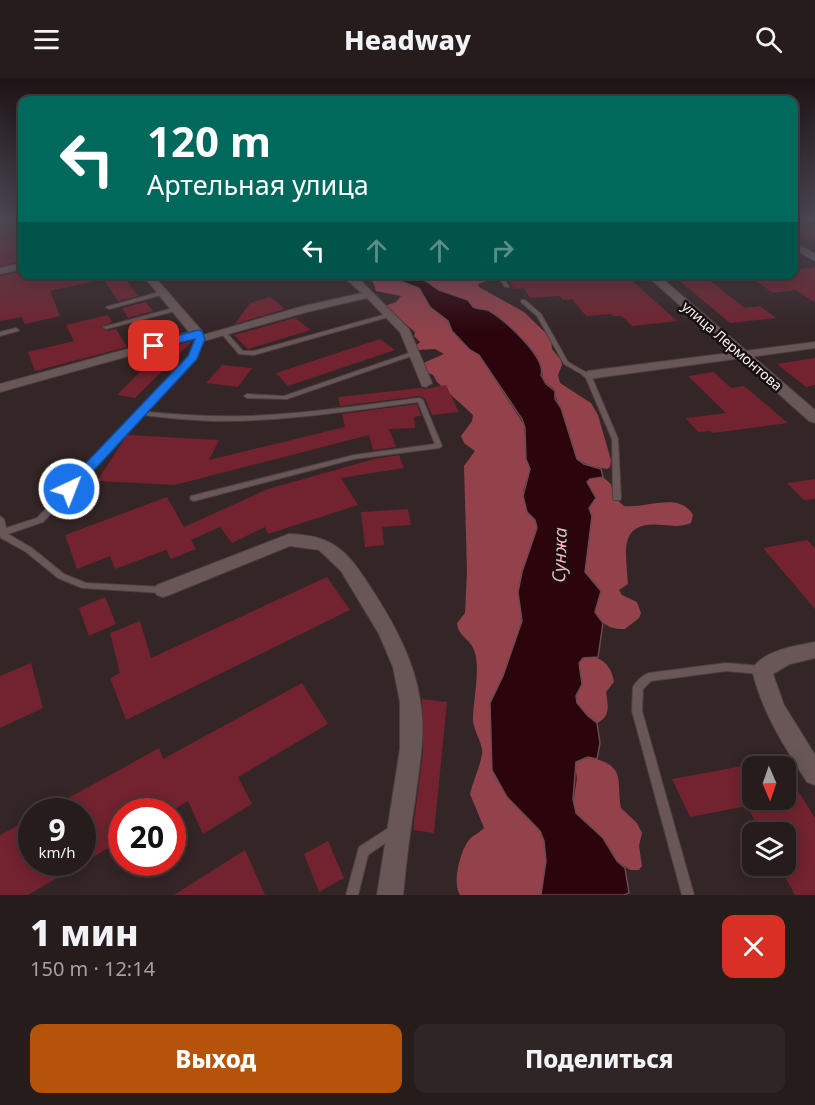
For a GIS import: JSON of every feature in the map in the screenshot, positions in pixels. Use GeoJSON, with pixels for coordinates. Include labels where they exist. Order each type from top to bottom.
{"type":"FeatureCollection","features":[{"type":"Feature","properties":{"kind":"street"},"geometry":{"type":"LineString","coordinates":[[0,271],[18,267]]}},
{"type":"Feature","properties":{"kind":"street"},"geometry":{"type":"LineString","coordinates":[[151,279],[199,336]]}},
{"type":"Feature","properties":{"kind":"street"},"geometry":{"type":"LineString","coordinates":[[352,279],[405,331],[426,383]]}},
{"type":"Feature","properties":{"kind":"street","name":"улица Лермонтова"},"geometry":{"type":"LineString","coordinates":[[656,279],[815,418]]}},
{"type":"Feature","properties":{"kind":"street"},"geometry":{"type":"LineString","coordinates":[[0,388],[369,294]]}},
{"type":"Feature","properties":{"kind":"street"},"geometry":{"type":"LineString","coordinates":[[588,375],[815,345]]}},
{"type":"Feature","properties":{"kind":"street"},"geometry":{"type":"LineString","coordinates":[[163,590],[289,540],[307,539],[329,546],[345,562],[380,615],[406,680],[412,718],[411,741],[390,895]]}},
{"type":"Feature","properties":{"kind":"street"},"geometry":{"type":"LineString","coordinates":[[815,651],[785,657],[762,670],[767,695],[780,721],[815,774]]}},
{"type":"Feature","properties":{"kind":"lane"},"geometry":{"type":"LineString","coordinates":[[502,279],[507,286]]}},
{"type":"Feature","properties":{"kind":"lane"},"geometry":{"type":"LineString","coordinates":[[109,307],[163,293]]}},
{"type":"Feature","properties":{"kind":"lane"},"geometry":{"type":"LineString","coordinates":[[523,301],[539,315],[566,363],[588,375],[615,439],[618,498]]}},
{"type":"Feature","properties":{"kind":"lane"},"geometry":{"type":"LineString","coordinates":[[106,327],[177,309]]}},
{"type":"Feature","properties":{"kind":"lane"},"geometry":{"type":"LineString","coordinates":[[223,333],[242,353],[254,353],[390,315]]}},
{"type":"Feature","properties":{"kind":"lane"},"geometry":{"type":"LineString","coordinates":[[0,334],[16,330]]}},
{"type":"Feature","properties":{"kind":"lane"},"geometry":{"type":"LineString","coordinates":[[4,532],[40,520],[193,357],[199,336]]}},
{"type":"Feature","properties":{"kind":"lane"},"geometry":{"type":"LineString","coordinates":[[247,396],[285,398],[415,353]]}},
{"type":"Feature","properties":{"kind":"lane"},"geometry":{"type":"LineString","coordinates":[[140,412],[178,418],[264,419],[420,400],[439,446],[354,457],[194,498]]}},
{"type":"Feature","properties":{"kind":"lane"},"geometry":{"type":"LineString","coordinates":[[0,519],[4,536],[29,549],[61,576],[85,586],[163,590]]}},
{"type":"Feature","properties":{"kind":"lane"},"geometry":{"type":"LineString","coordinates":[[688,895],[637,711],[639,687],[649,677],[726,667],[762,670]]}},
{"type":"Feature","properties":{"kind":"lane"},"geometry":{"type":"LineString","coordinates":[[352,895],[363,851],[399,827]]}},
{"type":"Feature","properties":{"kind":"shaded area"},"geometry":{"type":"Polygon","coordinates":[[[367,279],[395,279],[419,288],[430,307],[448,321],[452,331],[470,350],[479,355],[524,425],[526,459],[530,469],[523,491],[537,524],[537,533],[518,592],[522,621],[503,676],[490,703],[507,797],[540,831],[544,841],[546,861],[541,895],[460,895],[458,890],[458,867],[463,852],[470,839],[484,828],[470,794],[482,754],[473,719],[477,675],[476,657],[472,646],[458,628],[457,623],[465,613],[467,571],[464,466],[475,451],[464,443],[461,436],[472,421],[473,415],[437,382],[433,375],[420,369],[421,364],[444,354],[435,349],[418,350],[416,346],[420,342],[414,336],[415,332],[385,306],[396,302],[401,296],[376,291],[373,282],[367,279]]]}},
{"type":"Feature","properties":{"kind":"shaded area"},"geometry":{"type":"Polygon","coordinates":[[[423,279],[490,279],[478,284],[479,287],[524,312],[551,338],[552,349],[561,360],[562,365],[558,375],[560,383],[591,403],[598,415],[611,460],[610,467],[607,469],[590,466],[577,459],[553,388],[543,378],[541,365],[524,341],[489,311],[473,307],[468,300],[439,290],[423,279]]]}},
{"type":"Feature","properties":{"kind":"shaded area"},"geometry":{"type":"Polygon","coordinates":[[[603,477],[611,484],[614,497],[624,506],[671,502],[687,508],[693,515],[691,523],[677,526],[648,525],[631,533],[626,550],[628,584],[619,590],[622,595],[637,602],[641,613],[639,618],[625,629],[611,627],[597,616],[595,612],[599,596],[597,585],[585,572],[592,516],[589,508],[594,502],[594,494],[587,482],[590,479],[603,477]]]}},
{"type":"Feature","properties":{"kind":"shaded area"},"geometry":{"type":"Polygon","coordinates":[[[590,656],[606,664],[614,682],[606,692],[607,714],[597,723],[577,703],[576,696],[582,684],[579,663],[582,658],[590,656]]]}},
{"type":"Feature","properties":{"kind":"shaded area"},"geometry":{"type":"Polygon","coordinates":[[[592,758],[603,761],[615,770],[618,776],[621,808],[637,823],[642,833],[639,846],[642,866],[639,870],[630,870],[617,861],[603,838],[576,813],[573,804],[577,778],[575,765],[579,759],[592,758]]]}},
{"type":"Feature","properties":{"kind":"water","name":"Сунжа"},"geometry":{"type":"Polygon","coordinates":[[[395,279],[423,279],[439,290],[468,300],[473,307],[489,311],[515,331],[538,359],[541,375],[546,384],[555,391],[555,399],[561,408],[577,459],[584,464],[601,469],[603,477],[590,479],[587,482],[596,498],[589,508],[592,516],[585,572],[601,591],[595,612],[603,623],[598,657],[583,658],[579,663],[582,684],[576,696],[577,703],[597,723],[600,743],[597,759],[588,757],[576,762],[573,799],[576,813],[603,838],[617,861],[625,868],[629,893],[624,895],[541,895],[546,861],[544,841],[540,831],[507,797],[492,770],[490,703],[503,676],[522,621],[518,592],[522,572],[537,528],[535,520],[527,512],[523,496],[530,469],[526,459],[525,428],[522,419],[479,355],[470,350],[452,331],[448,321],[430,307],[419,288],[395,279]]]}},
{"type":"Feature","properties":{"kind":"building"},"geometry":{"type":"Polygon","coordinates":[[[0,257],[18,257],[18,262],[0,266],[0,257]]]}},
{"type":"Feature","properties":{"kind":"building"},"geometry":{"type":"Polygon","coordinates":[[[815,267],[815,303],[796,290],[773,293],[753,279],[798,279],[798,269],[815,267]]]}},
{"type":"Feature","properties":{"kind":"building"},"geometry":{"type":"Polygon","coordinates":[[[18,272],[18,279],[96,279],[96,281],[50,291],[60,316],[25,324],[22,317],[0,321],[0,276],[18,272]]]}},
{"type":"Feature","properties":{"kind":"building"},"geometry":{"type":"Polygon","coordinates":[[[103,279],[126,279],[138,296],[118,301],[103,279]]]}},
{"type":"Feature","properties":{"kind":"building"},"geometry":{"type":"Polygon","coordinates":[[[507,279],[630,279],[677,321],[632,326],[622,316],[611,314],[586,316],[572,299],[563,300],[560,296],[530,298],[524,288],[514,289],[507,279]]]}},
{"type":"Feature","properties":{"kind":"building"},"geometry":{"type":"Polygon","coordinates":[[[677,279],[708,279],[745,308],[760,306],[776,318],[730,323],[677,279]]]}},
{"type":"Feature","properties":{"kind":"building"},"geometry":{"type":"Polygon","coordinates":[[[270,297],[285,309],[235,324],[250,303],[270,297]]]}},
{"type":"Feature","properties":{"kind":"building"},"geometry":{"type":"Polygon","coordinates":[[[146,302],[153,311],[128,318],[122,308],[146,302]]]}},
{"type":"Feature","properties":{"kind":"building"},"geometry":{"type":"Polygon","coordinates":[[[108,315],[112,322],[101,327],[107,331],[116,329],[127,347],[35,371],[28,352],[74,341],[66,325],[108,315]]]}},
{"type":"Feature","properties":{"kind":"building"},"geometry":{"type":"Polygon","coordinates":[[[295,318],[311,330],[248,349],[234,335],[295,318]]]}},
{"type":"Feature","properties":{"kind":"building"},"geometry":{"type":"Polygon","coordinates":[[[380,339],[395,350],[288,386],[276,373],[380,339]]]}},
{"type":"Feature","properties":{"kind":"building"},"geometry":{"type":"Polygon","coordinates":[[[192,341],[135,398],[117,395],[163,349],[192,341]]]}},
{"type":"Feature","properties":{"kind":"building"},"geometry":{"type":"Polygon","coordinates":[[[815,358],[815,385],[806,387],[777,364],[815,358]]]}},
{"type":"Feature","properties":{"kind":"building"},"geometry":{"type":"Polygon","coordinates":[[[222,365],[252,368],[238,387],[206,383],[222,365]]]}},
{"type":"Feature","properties":{"kind":"building"},"geometry":{"type":"Polygon","coordinates":[[[714,372],[731,388],[744,386],[788,423],[713,433],[698,432],[686,418],[726,413],[688,376],[714,372]]]}},
{"type":"Feature","properties":{"kind":"building"},"geometry":{"type":"Polygon","coordinates":[[[446,385],[459,412],[432,415],[425,399],[420,396],[340,406],[338,397],[425,389],[446,385]]]}},
{"type":"Feature","properties":{"kind":"building"},"geometry":{"type":"Polygon","coordinates":[[[417,404],[421,416],[414,417],[415,428],[389,429],[396,447],[373,450],[369,435],[175,485],[97,481],[127,435],[219,440],[209,460],[345,427],[342,414],[417,404]]]}},
{"type":"Feature","properties":{"kind":"building"},"geometry":{"type":"Polygon","coordinates":[[[399,455],[404,468],[341,478],[358,505],[268,534],[265,527],[232,543],[220,527],[191,540],[196,549],[171,559],[166,550],[115,569],[110,556],[77,569],[65,535],[167,497],[184,527],[268,489],[374,459],[399,455]]]}},
{"type":"Feature","properties":{"kind":"building"},"geometry":{"type":"Polygon","coordinates":[[[815,479],[815,499],[804,500],[787,483],[815,479]]]}},
{"type":"Feature","properties":{"kind":"building"},"geometry":{"type":"Polygon","coordinates":[[[408,509],[411,525],[382,527],[384,545],[365,547],[361,512],[408,509]]]}},
{"type":"Feature","properties":{"kind":"building"},"geometry":{"type":"Polygon","coordinates":[[[807,540],[815,548],[815,609],[763,548],[807,540]]]}},
{"type":"Feature","properties":{"kind":"building"},"geometry":{"type":"Polygon","coordinates":[[[327,577],[350,610],[126,720],[110,678],[120,673],[110,633],[140,621],[151,658],[327,577]]]}},
{"type":"Feature","properties":{"kind":"building"},"geometry":{"type":"Polygon","coordinates":[[[105,597],[116,624],[89,636],[79,608],[105,597]]]}},
{"type":"Feature","properties":{"kind":"building"},"geometry":{"type":"Polygon","coordinates":[[[31,663],[43,708],[0,728],[0,676],[31,663]]]}},
{"type":"Feature","properties":{"kind":"building"},"geometry":{"type":"Polygon","coordinates":[[[302,683],[328,724],[238,777],[252,804],[203,834],[188,801],[186,802],[186,798],[108,798],[108,848],[96,855],[96,798],[68,798],[159,748],[163,759],[302,683]]]}},
{"type":"Feature","properties":{"kind":"building"},"geometry":{"type":"Polygon","coordinates":[[[422,699],[447,702],[434,833],[413,830],[423,751],[422,699]]]}},
{"type":"Feature","properties":{"kind":"building"},"geometry":{"type":"Polygon","coordinates":[[[742,766],[742,807],[690,817],[672,779],[742,766]]]}},
{"type":"Feature","properties":{"kind":"building"},"geometry":{"type":"Polygon","coordinates":[[[796,787],[815,818],[815,895],[795,895],[785,876],[796,876],[796,822],[756,822],[749,810],[796,810],[796,787]]]}},
{"type":"Feature","properties":{"kind":"building"},"geometry":{"type":"Polygon","coordinates":[[[18,825],[18,876],[60,876],[28,895],[0,895],[0,835],[18,825]]]}},
{"type":"Feature","properties":{"kind":"building"},"geometry":{"type":"Polygon","coordinates":[[[328,841],[344,878],[319,892],[304,854],[328,841]]]}},
{"type":"Feature","properties":{"kind":"building"},"geometry":{"type":"Polygon","coordinates":[[[245,850],[265,895],[174,895],[245,850]]]}},
{"type":"Feature","properties":{"kind":"route"},"geometry":{"type":"LineString","coordinates":[[69,489],[140,412],[175,378],[193,357],[200,339],[198,333],[154,346]]}}]}
